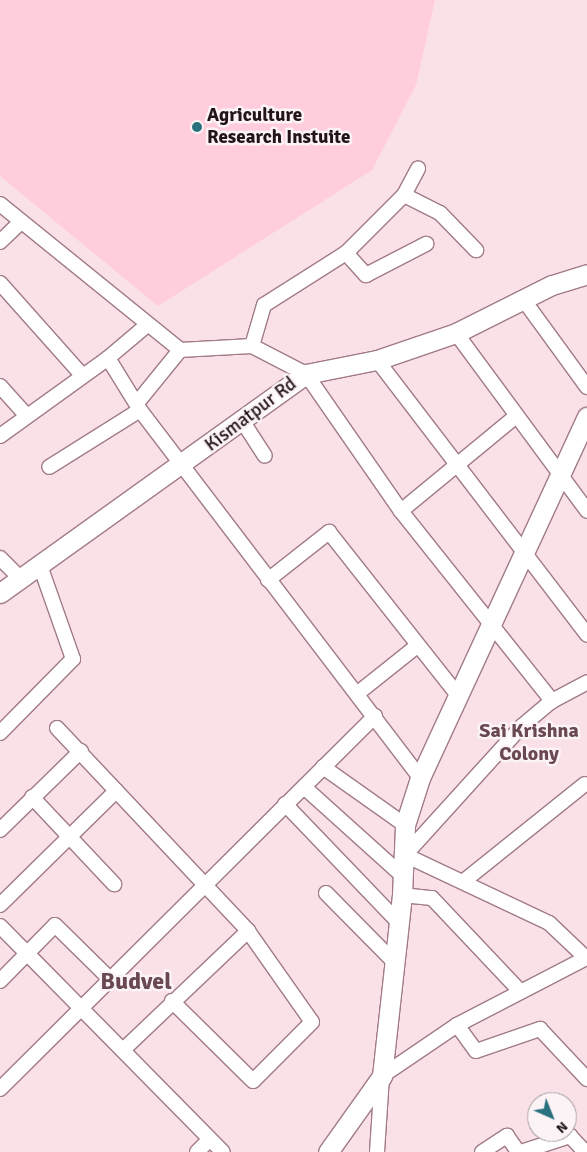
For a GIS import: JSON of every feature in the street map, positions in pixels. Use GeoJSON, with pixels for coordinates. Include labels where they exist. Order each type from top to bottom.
{"type":"FeatureCollection","features":[{"type":"Feature","properties":{"kind":"street"},"geometry":{"type":"LineString","coordinates":[[252,346],[264,305],[346,253],[404,195],[418,170]]}},
{"type":"Feature","properties":{"kind":"street"},"geometry":{"type":"LineString","coordinates":[[404,195],[440,213],[476,250]]}},
{"type":"Feature","properties":{"kind":"street"},"geometry":{"type":"LineString","coordinates":[[0,204],[147,326],[180,350],[252,346],[306,374],[401,511],[492,628],[552,701]]}},
{"type":"Feature","properties":{"kind":"street"},"geometry":{"type":"LineString","coordinates":[[0,242],[21,222]]}},
{"type":"Feature","properties":{"kind":"street"},"geometry":{"type":"LineString","coordinates":[[346,253],[366,275],[426,244]]}},
{"type":"Feature","properties":{"kind":"street","name":"Kismatpur Rd"},"geometry":{"type":"LineString","coordinates":[[0,593],[41,568],[244,422],[306,374],[377,360],[456,333],[523,300],[587,274]]}},
{"type":"Feature","properties":{"kind":"street"},"geometry":{"type":"LineString","coordinates":[[0,283],[81,374]]}},
{"type":"Feature","properties":{"kind":"street"},"geometry":{"type":"LineString","coordinates":[[523,300],[587,387]]}},
{"type":"Feature","properties":{"kind":"street"},"geometry":{"type":"LineString","coordinates":[[0,436],[81,374],[108,358],[147,326]]}},
{"type":"Feature","properties":{"kind":"street"},"geometry":{"type":"LineString","coordinates":[[456,333],[557,476],[587,511]]}},
{"type":"Feature","properties":{"kind":"street"},"geometry":{"type":"LineString","coordinates":[[49,467],[139,407],[180,350]]}},
{"type":"Feature","properties":{"kind":"street"},"geometry":{"type":"LineString","coordinates":[[108,358],[180,467],[358,693],[420,778]]}},
{"type":"Feature","properties":{"kind":"street"},"geometry":{"type":"LineString","coordinates":[[377,360],[525,557],[587,635]]}},
{"type":"Feature","properties":{"kind":"street"},"geometry":{"type":"LineString","coordinates":[[0,386],[26,416]]}},
{"type":"Feature","properties":{"kind":"street"},"geometry":{"type":"LineString","coordinates":[[401,511],[515,417]]}},
{"type":"Feature","properties":{"kind":"street"},"geometry":{"type":"LineString","coordinates":[[376,1152],[393,961],[403,885],[405,825],[420,778],[460,698],[525,557],[557,476],[587,417]]}},
{"type":"Feature","properties":{"kind":"street"},"geometry":{"type":"LineString","coordinates":[[244,422],[265,456]]}},
{"type":"Feature","properties":{"kind":"street"},"geometry":{"type":"LineString","coordinates":[[268,580],[329,532],[417,646],[460,698]]}},
{"type":"Feature","properties":{"kind":"street"},"geometry":{"type":"LineString","coordinates":[[0,558],[21,579]]}},
{"type":"Feature","properties":{"kind":"street"},"geometry":{"type":"LineString","coordinates":[[0,733],[73,659],[41,568]]}},
{"type":"Feature","properties":{"kind":"street"},"geometry":{"type":"LineString","coordinates":[[358,693],[417,646]]}},
{"type":"Feature","properties":{"kind":"street"},"geometry":{"type":"LineString","coordinates":[[405,855],[522,726],[552,701],[587,682]]}},
{"type":"Feature","properties":{"kind":"street"},"geometry":{"type":"LineString","coordinates":[[0,1089],[375,716]]}},
{"type":"Feature","properties":{"kind":"street"},"geometry":{"type":"LineString","coordinates":[[57,728],[81,751],[116,791],[205,883],[248,931],[312,1022],[253,1081],[172,1001]]}},
{"type":"Feature","properties":{"kind":"street"},"geometry":{"type":"LineString","coordinates":[[0,830],[81,751]]}},
{"type":"Feature","properties":{"kind":"street"},"geometry":{"type":"LineString","coordinates":[[323,767],[405,825]]}},
{"type":"Feature","properties":{"kind":"street"},"geometry":{"type":"LineString","coordinates":[[464,882],[585,784]]}},
{"type":"Feature","properties":{"kind":"street"},"geometry":{"type":"LineString","coordinates":[[304,787],[403,885],[432,898],[521,992]]}},
{"type":"Feature","properties":{"kind":"street"},"geometry":{"type":"LineString","coordinates":[[0,905],[72,838],[116,791]]}},
{"type":"Feature","properties":{"kind":"street"},"geometry":{"type":"LineString","coordinates":[[32,797],[114,884]]}},
{"type":"Feature","properties":{"kind":"street"},"geometry":{"type":"LineString","coordinates":[[285,804],[398,922]]}},
{"type":"Feature","properties":{"kind":"street"},"geometry":{"type":"LineString","coordinates":[[328,1152],[382,1076],[457,1025],[587,959],[549,923],[405,855]]}},
{"type":"Feature","properties":{"kind":"street"},"geometry":{"type":"LineString","coordinates":[[326,892],[393,961]]}},
{"type":"Feature","properties":{"kind":"street"},"geometry":{"type":"LineString","coordinates":[[0,926],[222,1152]]}},
{"type":"Feature","properties":{"kind":"street"},"geometry":{"type":"LineString","coordinates":[[0,981],[55,926],[110,979]]}},
{"type":"Feature","properties":{"kind":"street"},"geometry":{"type":"LineString","coordinates":[[123,1050],[172,1001],[248,931]]}},
{"type":"Feature","properties":{"kind":"street"},"geometry":{"type":"LineString","coordinates":[[457,1025],[476,1051],[540,1030],[587,1079]]}},
{"type":"Feature","properties":{"kind":"street"},"geometry":{"type":"LineString","coordinates":[[482,1152],[507,1136],[520,1152],[570,1136],[585,1152]]}},
{"type":"Feature","properties":{"kind":"street"},"geometry":{"type":"LineString","coordinates":[[197,1152],[209,1140]]}},
{"type":"Feature","properties":{"kind":"shaded area","name":"Agriculture Research Instuite"},"geometry":{"type":"Polygon","coordinates":[[[0,0],[435,0],[416,85],[372,170],[158,306],[0,176],[0,0]]]}},
{"type":"Feature","properties":{"kind":"place","name":"Agriculture Research Instuite"},"geometry":{"type":"Point","coordinates":[197,127]}},
{"type":"Feature","properties":{"kind":"district","name":"Sai Krishna Colony"},"geometry":{"type":"Point","coordinates":[529,742]}},
{"type":"Feature","properties":{"kind":"district","name":"Budvel"},"geometry":{"type":"Point","coordinates":[136,982]}}]}
